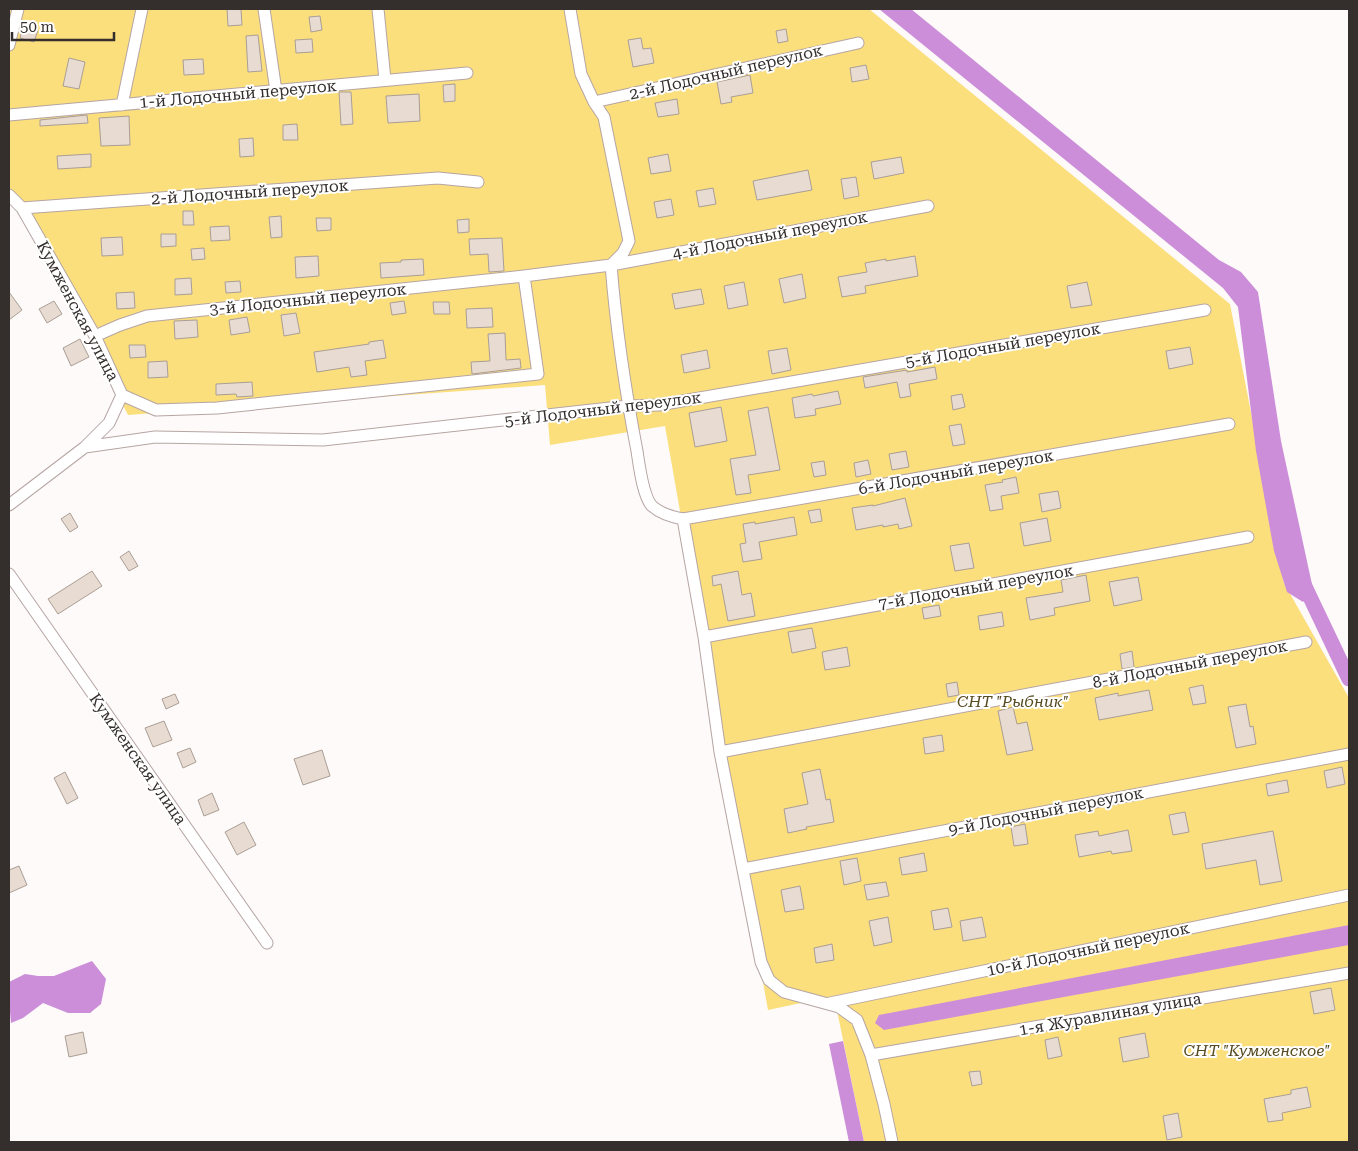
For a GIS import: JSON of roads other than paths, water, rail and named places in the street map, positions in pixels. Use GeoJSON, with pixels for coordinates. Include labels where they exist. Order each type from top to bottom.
{"type":"FeatureCollection","features":[{"type":"Feature","properties":{"kind":"street"},"geometry":{"type":"LineString","coordinates":[[9,45],[18,9]]}},
{"type":"Feature","properties":{"kind":"street"},"geometry":{"type":"LineString","coordinates":[[122,105],[142,9]]}},
{"type":"Feature","properties":{"kind":"street"},"geometry":{"type":"LineString","coordinates":[[264,9],[276,91]]}},
{"type":"Feature","properties":{"kind":"street"},"geometry":{"type":"LineString","coordinates":[[378,9],[385,80]]}},
{"type":"Feature","properties":{"kind":"street"},"geometry":{"type":"LineString","coordinates":[[570,9],[581,74],[594,102],[604,117],[629,242],[623,253],[611,265],[628,406],[643,485],[651,505],[667,515],[684,519],[704,637],[720,752],[761,962],[769,980],[784,992],[839,1007],[857,1020],[871,1054],[892,1142]]}},
{"type":"Feature","properties":{"kind":"street","name":"2-й Лодочный переулок"},"geometry":{"type":"LineString","coordinates":[[594,102],[858,43]]}},
{"type":"Feature","properties":{"kind":"street","name":"1-й Лодочный переулок"},"geometry":{"type":"LineString","coordinates":[[9,115],[467,73]]}},
{"type":"Feature","properties":{"kind":"street","name":"2-й Лодочный переулок"},"geometry":{"type":"LineString","coordinates":[[22,208],[438,178],[478,182]]}},
{"type":"Feature","properties":{"kind":"street","name":"Кумженская улица"},"geometry":{"type":"LineString","coordinates":[[9,195],[22,208],[95,336],[122,395],[109,423],[85,447],[9,505]]}},
{"type":"Feature","properties":{"kind":"street","name":"4-й Лодочный переулок"},"geometry":{"type":"LineString","coordinates":[[524,276],[611,265],[928,206]]}},
{"type":"Feature","properties":{"kind":"street"},"geometry":{"type":"LineString","coordinates":[[122,395],[156,410],[218,408],[538,374],[524,276]]}},
{"type":"Feature","properties":{"kind":"street","name":"3-й Лодочный переулок"},"geometry":{"type":"LineString","coordinates":[[95,336],[147,316],[524,276]]}},
{"type":"Feature","properties":{"kind":"street","name":"5-й Лодочный переулок"},"geometry":{"type":"LineString","coordinates":[[85,447],[155,437],[323,440],[628,406],[659,406],[1205,310]]}},
{"type":"Feature","properties":{"kind":"street","name":"6-й Лодочный переулок"},"geometry":{"type":"LineString","coordinates":[[684,519],[1229,424]]}},
{"type":"Feature","properties":{"kind":"street","name":"7-й Лодочный переулок"},"geometry":{"type":"LineString","coordinates":[[704,637],[1248,537]]}},
{"type":"Feature","properties":{"kind":"street","name":"Кумженская улица"},"geometry":{"type":"LineString","coordinates":[[9,574],[267,943]]}},
{"type":"Feature","properties":{"kind":"street","name":"8-й Лодочный переулок"},"geometry":{"type":"LineString","coordinates":[[720,752],[1306,642]]}},
{"type":"Feature","properties":{"kind":"street","name":"9-й Лодочный переулок"},"geometry":{"type":"LineString","coordinates":[[743,868],[1349,754]]}},
{"type":"Feature","properties":{"kind":"street","name":"10-й Лодочный переулок"},"geometry":{"type":"LineString","coordinates":[[827,1004],[1349,895]]}},
{"type":"Feature","properties":{"kind":"street","name":"1-я Журавлиная улица"},"geometry":{"type":"LineString","coordinates":[[871,1054],[1349,973]]}},
{"type":"Feature","properties":{"kind":"waterway"},"geometry":{"type":"LineString","coordinates":[[1300,576],[1349,679]]}},
{"type":"Feature","properties":{"kind":"park label","name":"СНТ \"Рыбник\""},"geometry":{"type":"Point","coordinates":[1013,701]}},
{"type":"Feature","properties":{"kind":"park label","name":"СНТ \"Кумженское\""},"geometry":{"type":"Point","coordinates":[1257,1050]}}]}
